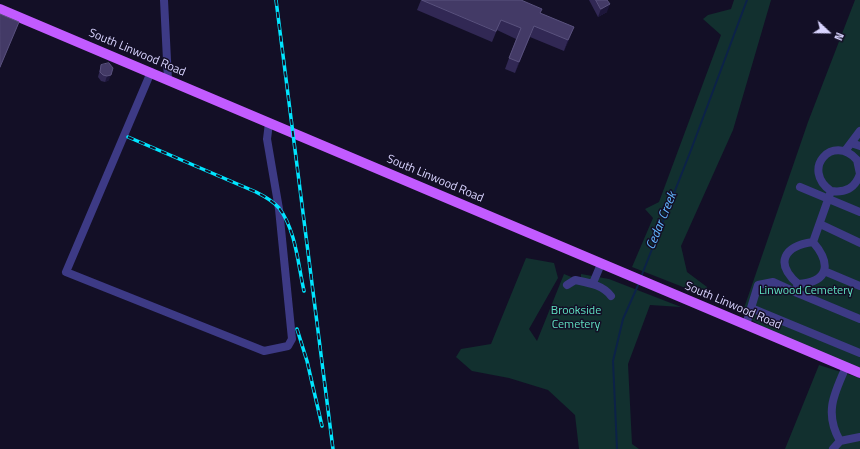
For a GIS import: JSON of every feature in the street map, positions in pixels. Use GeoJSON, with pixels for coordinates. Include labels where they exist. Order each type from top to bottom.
{"type":"FeatureCollection","features":[{"type":"Feature","properties":{"kind":"main road","name":"South Linwood Road"},"geometry":{"type":"LineString","coordinates":[[0,10],[151,72],[651,286],[860,372]]}},
{"type":"Feature","properties":{"kind":"lane"},"geometry":{"type":"LineString","coordinates":[[164,0],[168,80]]}},
{"type":"Feature","properties":{"kind":"lane"},"geometry":{"type":"LineString","coordinates":[[151,72],[66,272],[264,352],[288,346],[292,338],[279,209],[267,139],[269,123]]}},
{"type":"Feature","properties":{"kind":"lane"},"geometry":{"type":"LineString","coordinates":[[845,151],[860,131]]}},
{"type":"Feature","properties":{"kind":"lane"},"geometry":{"type":"LineString","coordinates":[[851,143],[860,146]]}},
{"type":"Feature","properties":{"kind":"lane"},"geometry":{"type":"LineString","coordinates":[[836,150],[845,151],[857,160],[860,167],[859,178],[852,187],[846,191],[830,195],[820,181],[818,165],[829,152],[836,150]]}},
{"type":"Feature","properties":{"kind":"lane"},"geometry":{"type":"LineString","coordinates":[[800,187],[830,195],[860,212]]}},
{"type":"Feature","properties":{"kind":"lane"},"geometry":{"type":"LineString","coordinates":[[813,242],[830,195]]}},
{"type":"Feature","properties":{"kind":"lane"},"geometry":{"type":"LineString","coordinates":[[820,224],[860,243]]}},
{"type":"Feature","properties":{"kind":"lane"},"geometry":{"type":"LineString","coordinates":[[797,288],[816,280],[824,271],[824,256],[813,242]]}},
{"type":"Feature","properties":{"kind":"lane"},"geometry":{"type":"LineString","coordinates":[[797,288],[786,270],[786,258],[792,248],[797,245],[813,242]]}},
{"type":"Feature","properties":{"kind":"lane"},"geometry":{"type":"LineString","coordinates":[[593,283],[601,264]]}},
{"type":"Feature","properties":{"kind":"lane"},"geometry":{"type":"LineString","coordinates":[[824,271],[860,286]]}},
{"type":"Feature","properties":{"kind":"lane"},"geometry":{"type":"LineString","coordinates":[[567,284],[576,280],[593,283],[607,290],[611,296]]}},
{"type":"Feature","properties":{"kind":"lane"},"geometry":{"type":"LineString","coordinates":[[746,325],[758,286],[773,282],[797,288],[860,319]]}},
{"type":"Feature","properties":{"kind":"lane"},"geometry":{"type":"LineString","coordinates":[[751,308],[860,353]]}},
{"type":"Feature","properties":{"kind":"lane"},"geometry":{"type":"LineString","coordinates":[[840,441],[834,430],[830,410],[846,367]]}},
{"type":"Feature","properties":{"kind":"lane"},"geometry":{"type":"LineString","coordinates":[[833,449],[840,441],[860,437]]}},
{"type":"Feature","properties":{"kind":"green space"},"geometry":{"type":"Polygon","coordinates":[[[734,0],[771,0],[733,130],[681,246],[687,272],[707,287],[706,296],[632,267],[653,218],[645,209],[659,202],[721,35],[703,19],[708,15],[731,9],[734,0]]]}},
{"type":"Feature","properties":{"kind":"green space","name":"Linwood Cemetery"},"geometry":{"type":"Polygon","coordinates":[[[855,0],[860,0],[860,373],[793,346],[742,314],[808,122],[855,0]]]}},
{"type":"Feature","properties":{"kind":"green space","name":"Brookside Cemetery"},"geometry":{"type":"Polygon","coordinates":[[[526,258],[554,263],[558,278],[529,329],[537,341],[564,274],[581,281],[581,274],[609,279],[681,307],[650,305],[628,364],[632,444],[639,449],[579,449],[575,415],[548,390],[509,378],[472,371],[456,357],[461,349],[491,344],[526,258]]]}},
{"type":"Feature","properties":{"kind":"green space"},"geometry":{"type":"Polygon","coordinates":[[[819,365],[860,378],[860,449],[785,449],[819,365]]]}},
{"type":"Feature","properties":{"kind":"building"},"geometry":{"type":"Polygon","coordinates":[[[422,0],[521,0],[542,9],[540,13],[574,27],[568,40],[534,26],[519,62],[509,58],[521,28],[501,20],[496,31],[422,0]]]}},
{"type":"Feature","properties":{"kind":"building"},"geometry":{"type":"Polygon","coordinates":[[[596,0],[607,0],[610,4],[601,9],[596,0]]]}},
{"type":"Feature","properties":{"kind":"building"},"geometry":{"type":"Polygon","coordinates":[[[0,14],[19,22],[0,67],[0,14]]]}},
{"type":"Feature","properties":{"kind":"building"},"geometry":{"type":"Polygon","coordinates":[[[109,63],[113,68],[111,75],[103,75],[100,72],[101,65],[109,63]]]}},
{"type":"Feature","properties":{"kind":"waterway","name":"Cedar Creek"},"geometry":{"type":"LineString","coordinates":[[641,277],[691,150],[747,0]]}},
{"type":"Feature","properties":{"kind":"waterway","name":"Cedar Creek"},"geometry":{"type":"LineString","coordinates":[[617,449],[613,361],[623,319],[639,283]]}},
{"type":"Feature","properties":{"kind":"railway"},"geometry":{"type":"LineString","coordinates":[[276,0],[333,449]]}},
{"type":"Feature","properties":{"kind":"railway"},"geometry":{"type":"LineString","coordinates":[[128,137],[256,192],[274,203],[285,217],[293,237],[304,291]]}},
{"type":"Feature","properties":{"kind":"railway"},"geometry":{"type":"LineString","coordinates":[[297,329],[307,361],[322,426]]}}]}
